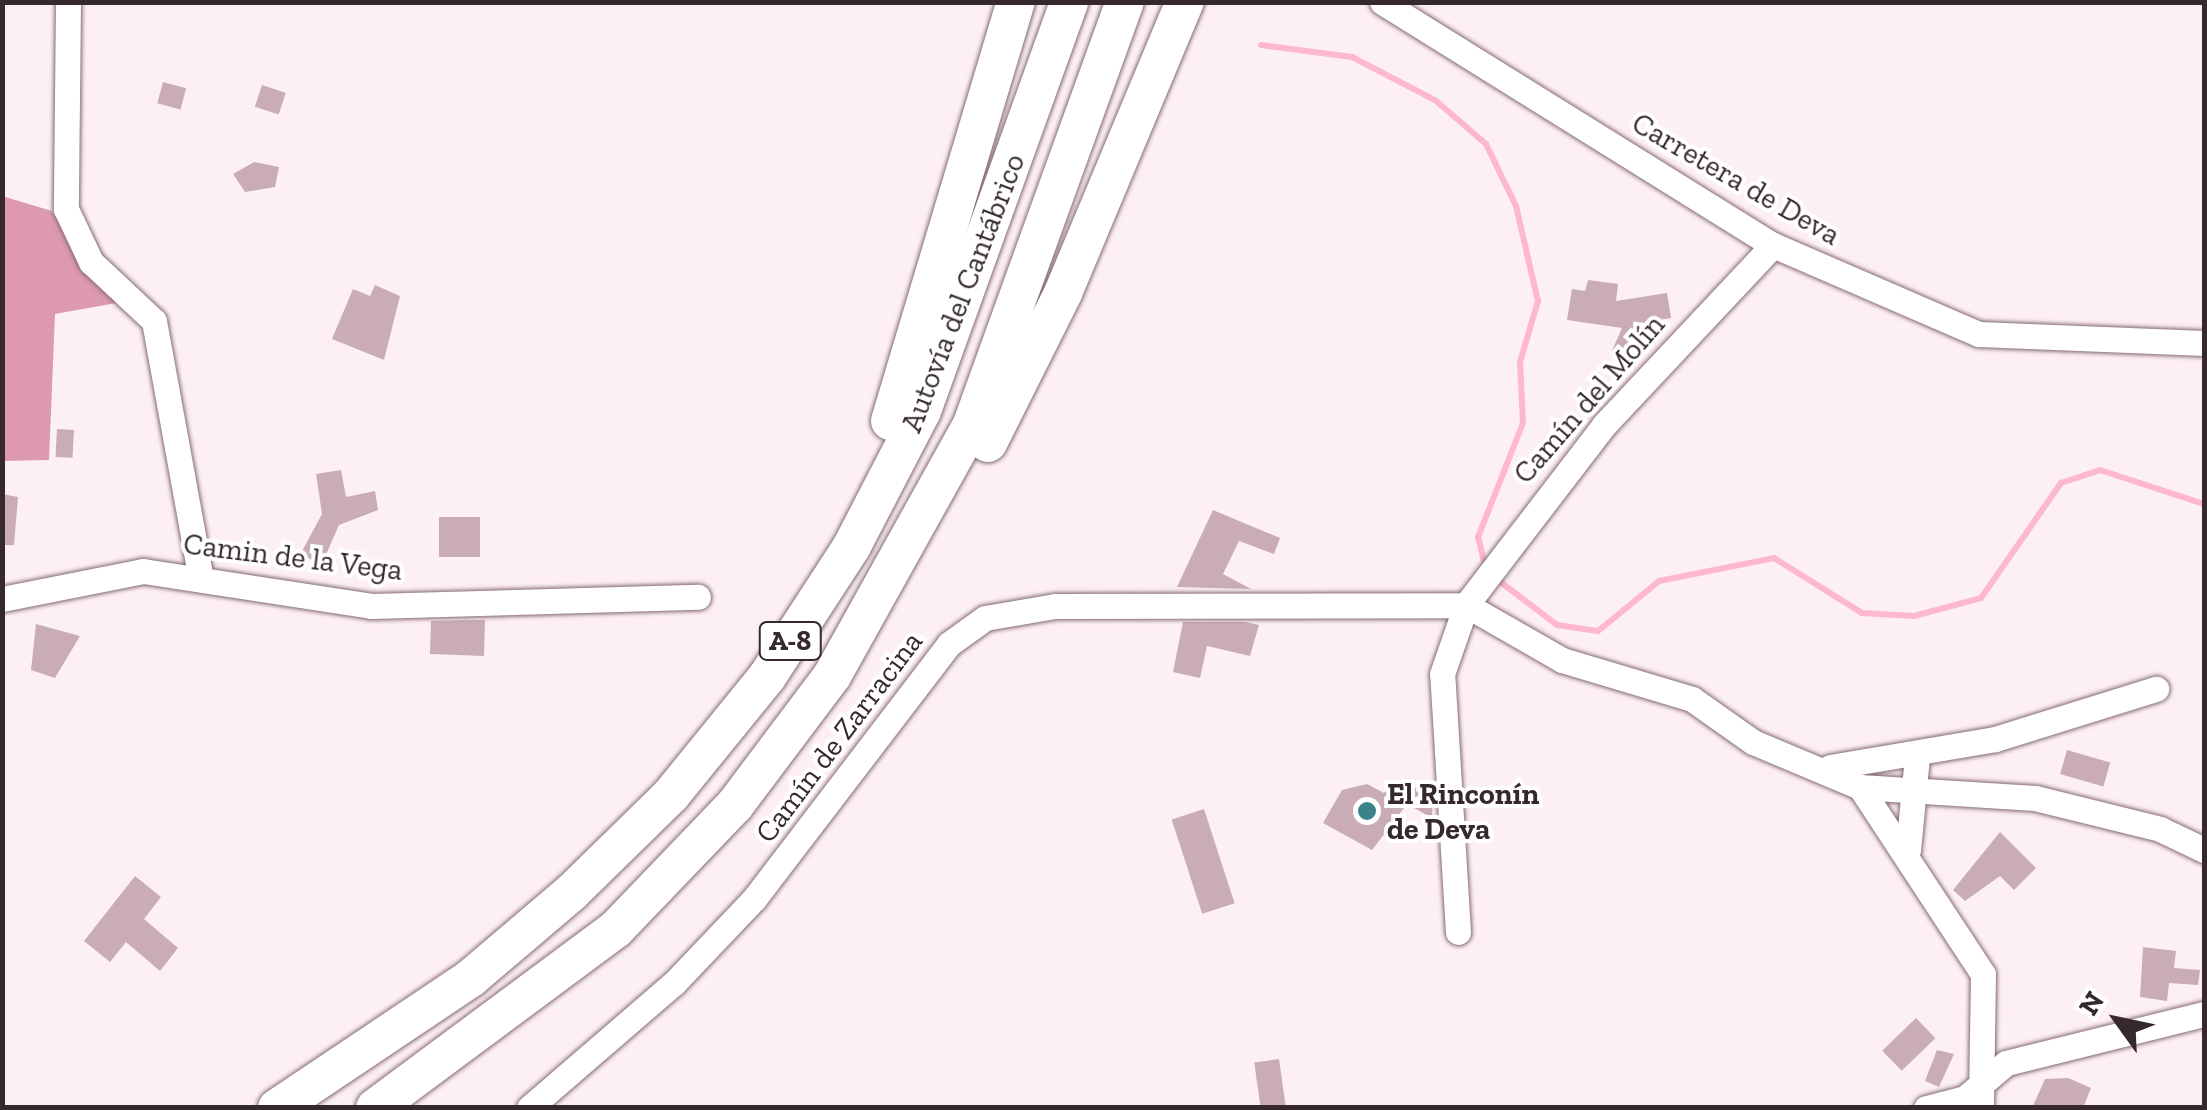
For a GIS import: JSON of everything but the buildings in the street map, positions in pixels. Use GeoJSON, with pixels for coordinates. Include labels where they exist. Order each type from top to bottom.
{"type":"FeatureCollection","features":[{"type":"Feature","properties":{"kind":"highway"},"geometry":{"type":"LineString","coordinates":[[276,1108],[465,967],[564,879],[752,668],[837,536],[900,400],[1016,2]]}},
{"type":"Feature","properties":{"kind":"highway","name":"Autovía del Cantábrico"},"geometry":{"type":"LineString","coordinates":[[276,1108],[471,978],[571,893],[671,795],[767,677],[852,546],[922,411],[1069,2]]}},
{"type":"Feature","properties":{"kind":"highway","name":"Autovía del Cantábrico"},"geometry":{"type":"LineString","coordinates":[[375,1108],[616,928],[735,805],[832,676],[972,424],[1124,2]]}},
{"type":"Feature","properties":{"kind":"highway"},"geometry":{"type":"LineString","coordinates":[[832,676],[880,626],[994,432],[1064,293],[1185,2]]}},
{"type":"Feature","properties":{"kind":"street"},"geometry":{"type":"LineString","coordinates":[[68,2],[66,209],[91,262],[154,321],[200,580]]}},
{"type":"Feature","properties":{"kind":"street","name":"Carretera de Deva"},"geometry":{"type":"LineString","coordinates":[[1382,2],[1773,245],[2002,341],[2204,343]]}},
{"type":"Feature","properties":{"kind":"street","name":"Camín del Molín"},"geometry":{"type":"LineString","coordinates":[[1458,932],[1442,674],[1472,595],[1604,424],[1773,245]]}},
{"type":"Feature","properties":{"kind":"street","name":"Camin de la Vega"},"geometry":{"type":"LineString","coordinates":[[2,599],[144,571],[370,606],[698,596]]}},
{"type":"Feature","properties":{"kind":"street"},"geometry":{"type":"LineString","coordinates":[[1472,595],[1548,653],[1662,685],[1753,742],[1830,767],[1860,788],[1908,850],[1938,917],[1983,974],[1981,1108]]}},
{"type":"Feature","properties":{"kind":"street","name":"Camín de Zarracina"},"geometry":{"type":"LineString","coordinates":[[529,1108],[674,983],[754,899],[965,629],[1020,612],[1117,603],[1472,595]]}},
{"type":"Feature","properties":{"kind":"street"},"geometry":{"type":"LineString","coordinates":[[1830,767],[1916,756],[2156,689]]}},
{"type":"Feature","properties":{"kind":"street"},"geometry":{"type":"LineString","coordinates":[[1908,850],[1916,756]]}},
{"type":"Feature","properties":{"kind":"street"},"geometry":{"type":"LineString","coordinates":[[1860,788],[1911,797],[2035,798],[2204,850]]}},
{"type":"Feature","properties":{"kind":"street"},"geometry":{"type":"LineString","coordinates":[[1926,1108],[1965,1098],[1984,1078],[2023,1058],[2204,1014]]}},
{"type":"Feature","properties":{"kind":"shaded area"},"geometry":{"type":"Polygon","coordinates":[[[2,196],[52,211],[80,261],[127,301],[55,314],[49,460],[3,461],[2,196]]]}},
{"type":"Feature","properties":{"kind":"waterway"},"geometry":{"type":"LineString","coordinates":[[1261,45],[1352,57],[1435,100],[1486,144],[1516,206],[1538,301],[1520,362],[1523,423],[1478,537],[1486,569]]}},
{"type":"Feature","properties":{"kind":"waterway"},"geometry":{"type":"LineString","coordinates":[[1494,577],[1557,625],[1598,631],[1659,581],[1774,558],[1862,613],[1914,616],[1981,598],[2061,483],[2100,470],[2204,504]]}},
{"type":"Feature","properties":{"kind":"place","name":"El Rinconín de Deva"},"geometry":{"type":"Point","coordinates":[1367,811]}}]}
